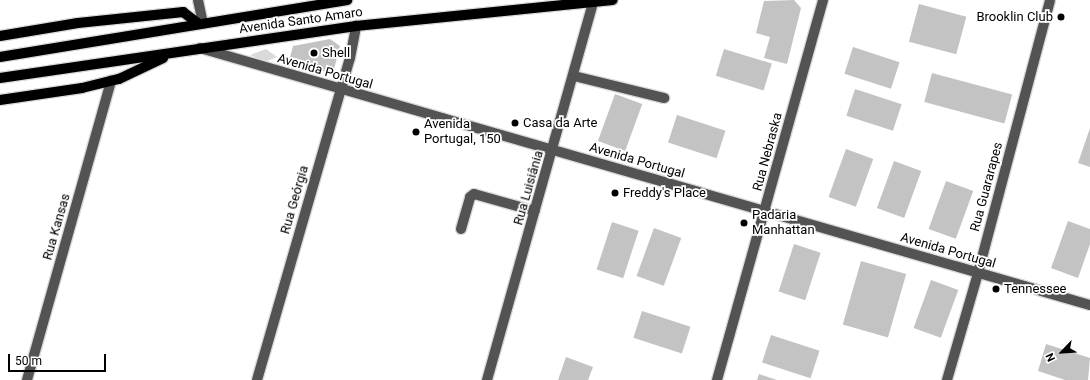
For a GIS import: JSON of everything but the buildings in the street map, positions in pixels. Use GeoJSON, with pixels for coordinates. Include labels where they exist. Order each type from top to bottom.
{"type":"FeatureCollection","features":[{"type":"Feature","properties":{"kind":"main road","name":"Avenida Santo Amaro"},"geometry":{"type":"LineString","coordinates":[[0,56],[82,44],[347,0]]}},
{"type":"Feature","properties":{"kind":"main road","name":"Avenida Santo Amaro"},"geometry":{"type":"LineString","coordinates":[[0,78],[89,64],[168,55],[200,48],[356,26],[613,0]]}},
{"type":"Feature","properties":{"kind":"main road"},"geometry":{"type":"LineString","coordinates":[[0,36],[78,23],[183,12],[201,24]]}},
{"type":"Feature","properties":{"kind":"main road"},"geometry":{"type":"LineString","coordinates":[[0,100],[111,81],[131,75],[168,55]]}},
{"type":"Feature","properties":{"kind":"street"},"geometry":{"type":"LineString","coordinates":[[198,0],[201,24]]}},
{"type":"Feature","properties":{"kind":"street","name":"Rua Nebraska"},"geometry":{"type":"LineString","coordinates":[[717,380],[765,211],[822,0]]}},
{"type":"Feature","properties":{"kind":"street","name":"Rua Guararapes"},"geometry":{"type":"LineString","coordinates":[[947,380],[978,273],[1050,0]]}},
{"type":"Feature","properties":{"kind":"street","name":"Rua Luisiânia"},"geometry":{"type":"LineString","coordinates":[[487,380],[574,76],[593,2]]}},
{"type":"Feature","properties":{"kind":"street","name":"Rua Geórgia"},"geometry":{"type":"LineString","coordinates":[[257,380],[340,90],[356,26]]}},
{"type":"Feature","properties":{"kind":"street","name":"Avenida Portugal"},"geometry":{"type":"LineString","coordinates":[[200,48],[340,90],[1090,305]]}},
{"type":"Feature","properties":{"kind":"street"},"geometry":{"type":"LineString","coordinates":[[574,76],[664,98]]}},
{"type":"Feature","properties":{"kind":"street","name":"Rua Kansas"},"geometry":{"type":"LineString","coordinates":[[27,380],[111,81]]}},
{"type":"Feature","properties":{"kind":"street"},"geometry":{"type":"LineString","coordinates":[[461,229],[470,197],[474,194],[535,211]]}},
{"type":"Feature","properties":{"kind":"shaded area"},"geometry":{"type":"Polygon","coordinates":[[[266,49],[277,57],[265,62],[250,55],[266,49]]]}},
{"type":"Feature","properties":{"kind":"place","name":"Brooklin Club"},"geometry":{"type":"Point","coordinates":[1061,17]}},
{"type":"Feature","properties":{"kind":"place","name":"Shell"},"geometry":{"type":"Point","coordinates":[314,53]}},
{"type":"Feature","properties":{"kind":"place","name":"Casa da Arte"},"geometry":{"type":"Point","coordinates":[515,123]}},
{"type":"Feature","properties":{"kind":"place","name":"Avenida Portugal, 150"},"geometry":{"type":"Point","coordinates":[416,132]}},
{"type":"Feature","properties":{"kind":"place","name":"Freddy's Place"},"geometry":{"type":"Point","coordinates":[615,193]}},
{"type":"Feature","properties":{"kind":"place","name":"Padaria Manhattan"},"geometry":{"type":"Point","coordinates":[744,223]}},
{"type":"Feature","properties":{"kind":"place","name":"Tennessee"},"geometry":{"type":"Point","coordinates":[996,289]}}]}
